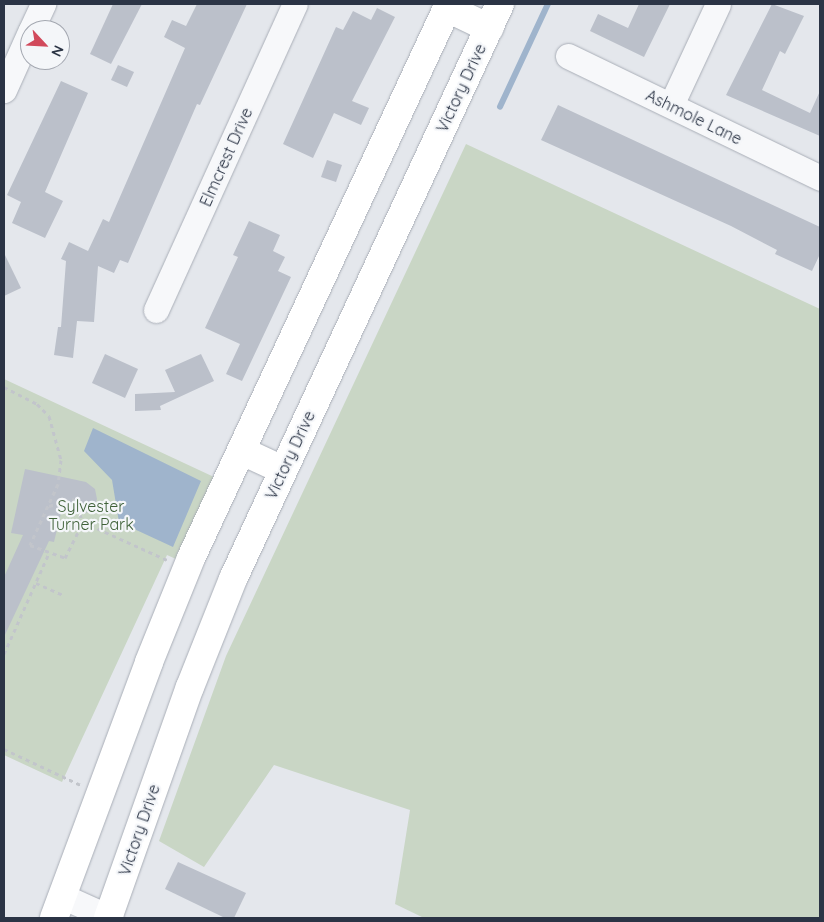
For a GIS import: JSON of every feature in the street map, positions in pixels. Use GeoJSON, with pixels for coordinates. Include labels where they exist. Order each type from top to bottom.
{"type":"FeatureCollection","features":[{"type":"Feature","properties":{"kind":"main road"},"geometry":{"type":"LineString","coordinates":[[59,908],[149,662],[187,569],[448,6],[495,16]]}},
{"type":"Feature","properties":{"kind":"main road","name":"Victory Drive"},"geometry":{"type":"LineString","coordinates":[[109,918],[190,687],[233,579],[495,16]]}},
{"type":"Feature","properties":{"kind":"main road"},"geometry":{"type":"LineString","coordinates":[[242,451],[283,470]]}},
{"type":"Feature","properties":{"kind":"street"},"geometry":{"type":"LineString","coordinates":[[35,20],[43,4]]}},
{"type":"Feature","properties":{"kind":"street","name":"Elmcrest Drive"},"geometry":{"type":"LineString","coordinates":[[156,310],[296,4]]}},
{"type":"Feature","properties":{"kind":"street"},"geometry":{"type":"LineString","coordinates":[[671,105],[718,4]]}},
{"type":"Feature","properties":{"kind":"street"},"geometry":{"type":"LineString","coordinates":[[4,90],[20,54]]}},
{"type":"Feature","properties":{"kind":"street","name":"Ashmole Lane"},"geometry":{"type":"LineString","coordinates":[[568,56],[820,178]]}},
{"type":"Feature","properties":{"kind":"street"},"geometry":{"type":"LineString","coordinates":[[59,908],[109,918]]}},
{"type":"Feature","properties":{"kind":"path"},"geometry":{"type":"LineString","coordinates":[[4,387],[37,404],[49,416],[59,452],[61,474],[30,545],[66,558],[83,522]]}},
{"type":"Feature","properties":{"kind":"path"},"geometry":{"type":"LineString","coordinates":[[48,506],[74,499],[83,522],[187,569]]}},
{"type":"Feature","properties":{"kind":"path"},"geometry":{"type":"LineString","coordinates":[[4,654],[50,553]]}},
{"type":"Feature","properties":{"kind":"path"},"geometry":{"type":"LineString","coordinates":[[36,583],[62,595]]}},
{"type":"Feature","properties":{"kind":"path"},"geometry":{"type":"LineString","coordinates":[[4,749],[90,789]]}},
{"type":"Feature","properties":{"kind":"green space"},"geometry":{"type":"Polygon","coordinates":[[[466,144],[820,309],[820,918],[424,918],[395,904],[410,810],[274,765],[204,867],[159,841],[226,656],[466,144]]]}},
{"type":"Feature","properties":{"kind":"green space","name":"Sylvester Turner Park"},"geometry":{"type":"Polygon","coordinates":[[[4,379],[214,477],[176,559],[167,555],[62,782],[4,755],[4,379]]]}},
{"type":"Feature","properties":{"kind":"water"},"geometry":{"type":"Polygon","coordinates":[[[93,428],[201,481],[173,547],[119,522],[112,480],[84,451],[93,428]]]}},
{"type":"Feature","properties":{"kind":"building"},"geometry":{"type":"Polygon","coordinates":[[[113,4],[142,4],[111,64],[90,54],[113,4]]]}},
{"type":"Feature","properties":{"kind":"building"},"geometry":{"type":"Polygon","coordinates":[[[197,4],[247,4],[200,105],[197,104],[128,263],[120,260],[114,273],[98,266],[94,322],[77,321],[73,358],[54,355],[58,327],[61,327],[66,261],[61,259],[69,242],[88,251],[103,219],[109,222],[185,48],[164,37],[172,20],[186,26],[197,4]]]}},
{"type":"Feature","properties":{"kind":"building"},"geometry":{"type":"Polygon","coordinates":[[[639,4],[670,4],[644,57],[590,31],[598,14],[628,28],[639,4]]]}},
{"type":"Feature","properties":{"kind":"building"},"geometry":{"type":"Polygon","coordinates":[[[772,4],[804,16],[785,54],[780,51],[762,90],[810,113],[820,91],[820,136],[726,95],[772,4]]]}},
{"type":"Feature","properties":{"kind":"building"},"geometry":{"type":"Polygon","coordinates":[[[377,8],[395,17],[352,101],[369,108],[361,125],[334,113],[313,158],[283,144],[336,27],[343,30],[353,11],[371,20],[377,8]]]}},
{"type":"Feature","properties":{"kind":"building"},"geometry":{"type":"Polygon","coordinates":[[[118,65],[134,72],[127,87],[111,80],[118,65]]]}},
{"type":"Feature","properties":{"kind":"building"},"geometry":{"type":"Polygon","coordinates":[[[61,81],[88,93],[45,192],[63,201],[45,238],[12,223],[21,202],[7,195],[61,81]]]}},
{"type":"Feature","properties":{"kind":"building"},"geometry":{"type":"Polygon","coordinates":[[[558,105],[820,227],[820,254],[812,271],[775,254],[777,250],[731,226],[541,140],[558,105]]]}},
{"type":"Feature","properties":{"kind":"building"},"geometry":{"type":"Polygon","coordinates":[[[327,160],[342,165],[336,182],[321,177],[327,160]]]}},
{"type":"Feature","properties":{"kind":"building"},"geometry":{"type":"Polygon","coordinates":[[[249,221],[280,235],[273,251],[285,257],[278,271],[291,277],[242,381],[226,374],[240,344],[205,328],[238,257],[233,255],[249,221]]]}},
{"type":"Feature","properties":{"kind":"building"},"geometry":{"type":"Polygon","coordinates":[[[4,253],[21,288],[4,296],[4,253]]]}},
{"type":"Feature","properties":{"kind":"building"},"geometry":{"type":"Polygon","coordinates":[[[105,354],[138,369],[125,398],[92,383],[105,354]]]}},
{"type":"Feature","properties":{"kind":"building"},"geometry":{"type":"Polygon","coordinates":[[[201,354],[214,381],[160,406],[161,410],[135,411],[135,394],[175,392],[165,370],[201,354]]]}},
{"type":"Feature","properties":{"kind":"building"},"geometry":{"type":"Polygon","coordinates":[[[25,469],[86,482],[95,489],[97,499],[94,508],[86,513],[76,512],[63,505],[54,542],[49,541],[4,637],[4,577],[23,535],[11,533],[25,469]]]}},
{"type":"Feature","properties":{"kind":"building"},"geometry":{"type":"Polygon","coordinates":[[[178,862],[246,893],[234,918],[225,918],[165,889],[178,862]]]}},
{"type":"Feature","properties":{"kind":"waterway"},"geometry":{"type":"LineString","coordinates":[[500,107],[548,4]]}}]}
